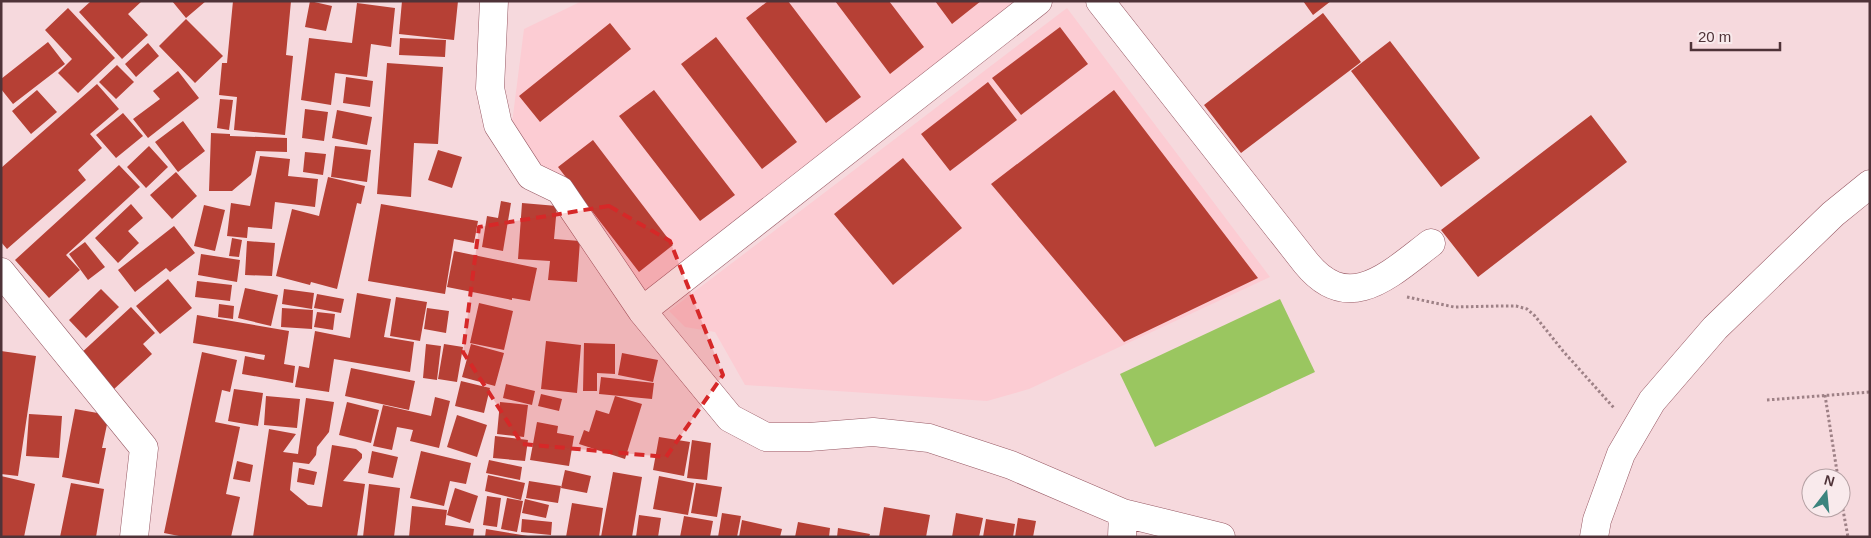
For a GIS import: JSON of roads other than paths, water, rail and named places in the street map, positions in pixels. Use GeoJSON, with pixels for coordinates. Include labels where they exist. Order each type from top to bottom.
{"type":"FeatureCollection","features":[{"type":"Feature","properties":{"kind":"street"},"geometry":{"type":"LineString","coordinates":[[494,1],[490,88],[498,125],[531,176],[560,190],[642,311],[730,418],[766,437],[809,437],[873,432],[928,438],[1012,465],[1123,525],[1221,537]]}},
{"type":"Feature","properties":{"kind":"street"},"geometry":{"type":"LineString","coordinates":[[642,311],[1038,1]]}},
{"type":"Feature","properties":{"kind":"street"},"geometry":{"type":"LineString","coordinates":[[1100,1],[1315,274],[1327,283],[1341,288],[1356,289],[1370,285],[1388,275],[1431,243]]}},
{"type":"Feature","properties":{"kind":"street"},"geometry":{"type":"LineString","coordinates":[[1594,537],[1597,520],[1622,454],[1652,401],[1716,328],[1832,214],[1870,184]]}},
{"type":"Feature","properties":{"kind":"street"},"geometry":{"type":"LineString","coordinates":[[1,272],[144,448],[134,537]]}}]}
